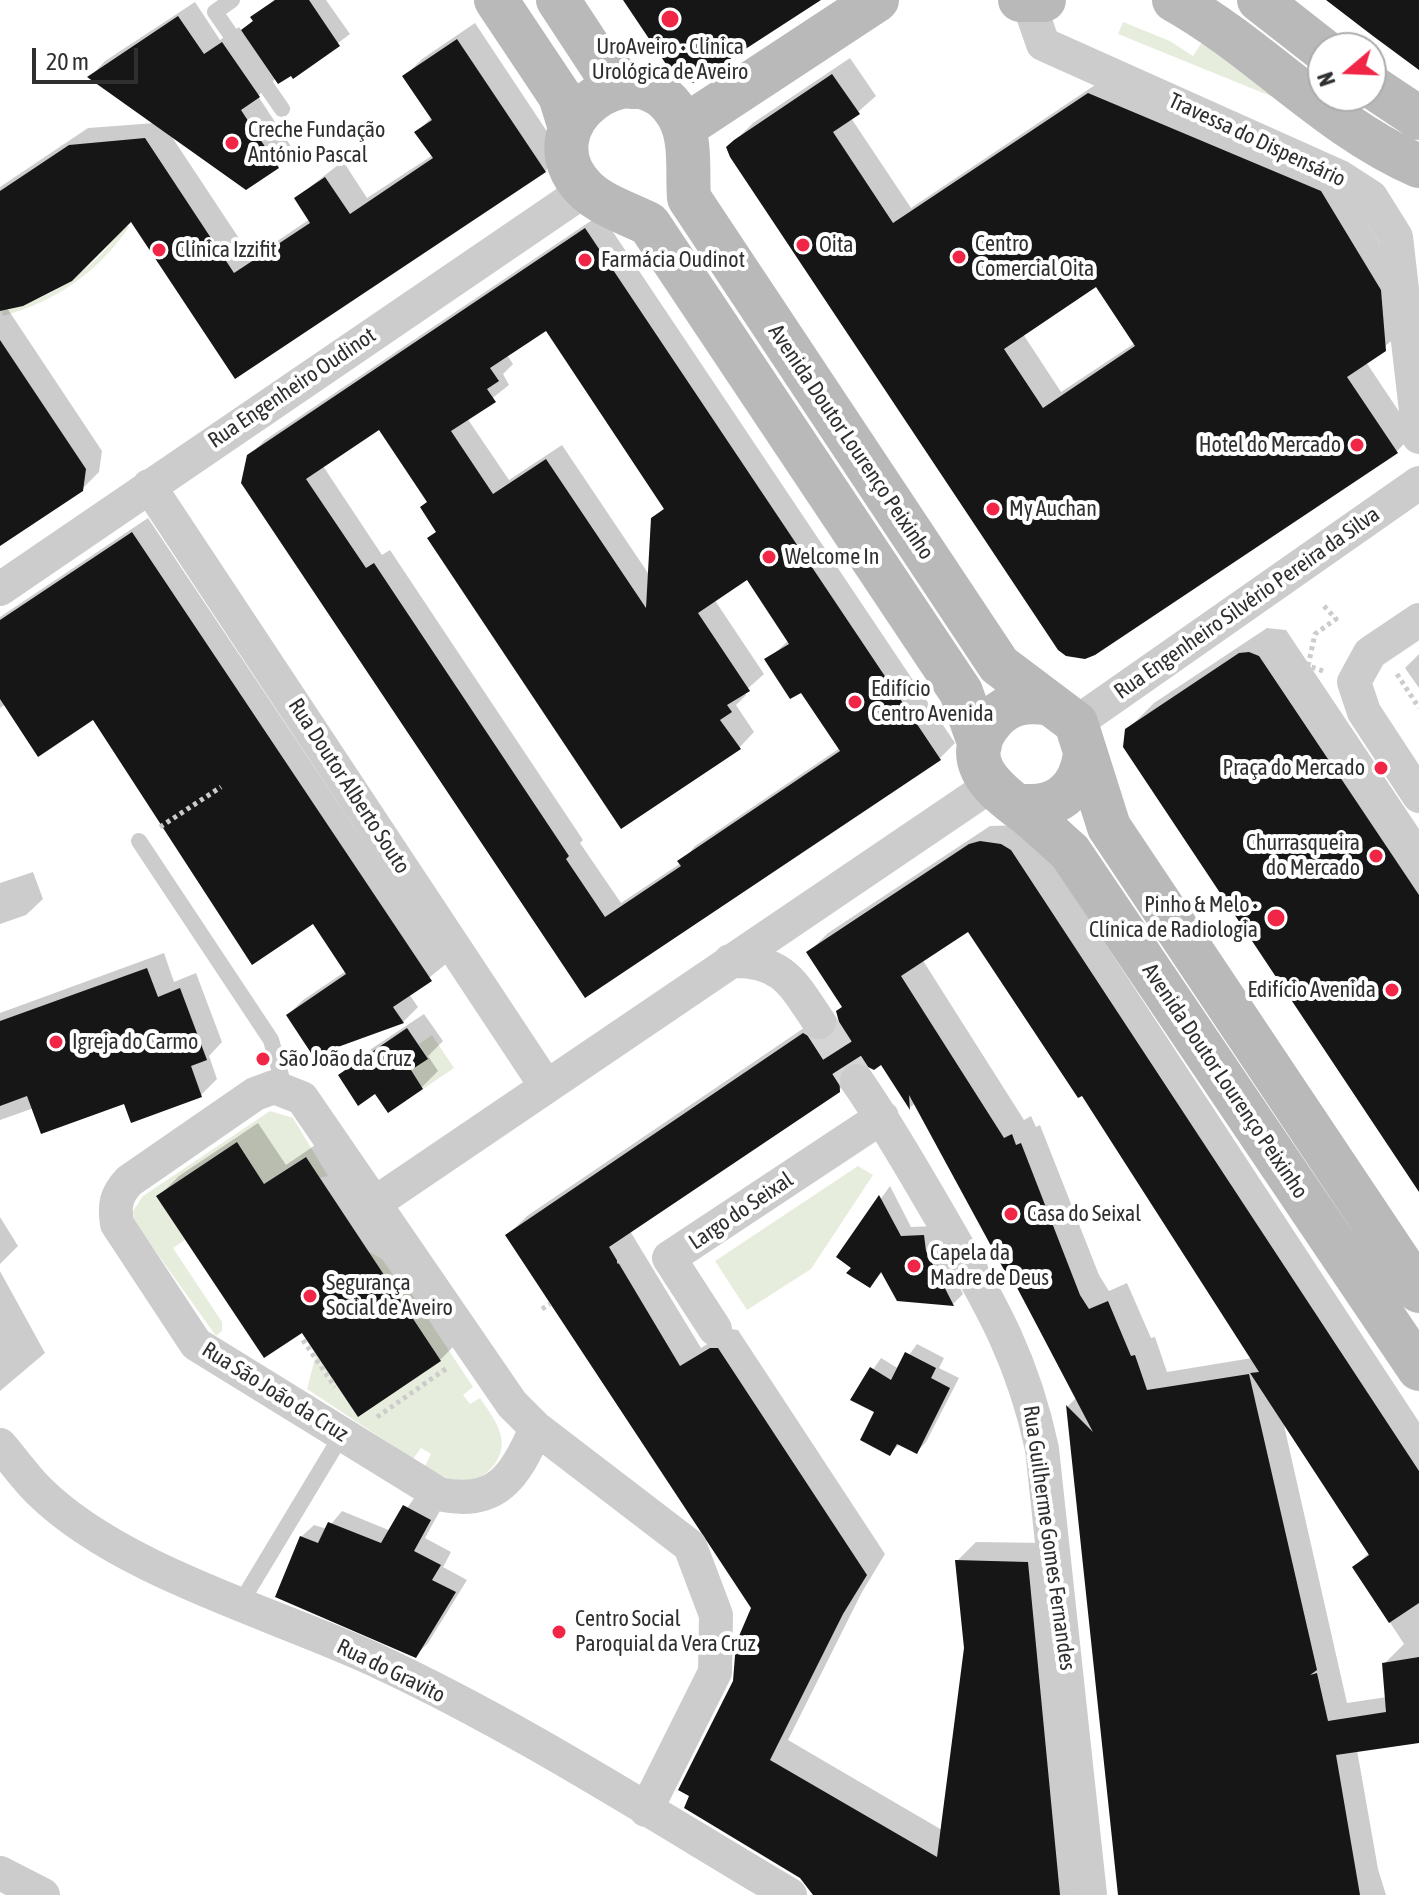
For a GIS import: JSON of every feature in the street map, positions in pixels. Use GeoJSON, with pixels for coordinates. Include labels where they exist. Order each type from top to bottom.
{"type":"FeatureCollection","features":[{"type":"Feature","properties":{"kind":"main road"},"geometry":{"type":"LineString","coordinates":[[496,0],[560,96],[570,128],[569,161],[599,197],[632,207],[651,202],[668,192],[680,177],[685,143],[665,99],[633,87],[602,67],[558,0]]}},
{"type":"Feature","properties":{"kind":"main road"},"geometry":{"type":"LineString","coordinates":[[685,143],[877,0]]}},
{"type":"Feature","properties":{"kind":"main road"},"geometry":{"type":"LineString","coordinates":[[1174,0],[1199,14],[1316,104],[1419,166]]}},
{"type":"Feature","properties":{"kind":"main road"},"geometry":{"type":"LineString","coordinates":[[1259,0],[1307,38]]}},
{"type":"Feature","properties":{"kind":"main road"},"geometry":{"type":"LineString","coordinates":[[570,128],[579,110],[594,97],[613,88],[633,87]]}},
{"type":"Feature","properties":{"kind":"main road"},"geometry":{"type":"LineString","coordinates":[[1387,97],[1419,118]]}},
{"type":"Feature","properties":{"kind":"main road","name":"Avenida Doutor Lourenço Peixinho"},"geometry":{"type":"LineString","coordinates":[[685,143],[689,198],[999,665],[1070,727],[1109,827],[1419,1291]]}},
{"type":"Feature","properties":{"kind":"main road","name":"Avenida Doutor Lourenço Peixinho"},"geometry":{"type":"LineString","coordinates":[[599,197],[649,224],[961,692],[996,779],[1070,852],[1419,1369]]}},
{"type":"Feature","properties":{"kind":"main road"},"geometry":{"type":"LineString","coordinates":[[1034,701],[1070,727],[1077,784],[1060,800],[1033,808],[996,779],[993,719],[1005,709],[1034,701]]}},
{"type":"Feature","properties":{"kind":"street","name":"Travessa do Dispensário"},"geometry":{"type":"LineString","coordinates":[[1031,0],[1043,44],[1340,177],[1371,197],[1396,237],[1419,437]]}},
{"type":"Feature","properties":{"kind":"street","name":"Rua Engenheiro Oudinot"},"geometry":{"type":"LineString","coordinates":[[0,589],[149,486],[599,197]]}},
{"type":"Feature","properties":{"kind":"street","name":"Rua Engenheiro Silvério Pereira da Silva"},"geometry":{"type":"LineString","coordinates":[[1070,727],[1419,483]]}},
{"type":"Feature","properties":{"kind":"street","name":"Rua Doutor Alberto Souto"},"geometry":{"type":"LineString","coordinates":[[149,486],[546,1086]]}},
{"type":"Feature","properties":{"kind":"street"},"geometry":{"type":"LineString","coordinates":[[1419,620],[1370,653],[1354,682],[1364,712],[1419,796]]}},
{"type":"Feature","properties":{"kind":"street"},"geometry":{"type":"LineString","coordinates":[[375,1203],[996,779]]}},
{"type":"Feature","properties":{"kind":"street"},"geometry":{"type":"LineString","coordinates":[[792,980],[791,935],[798,915]]}},
{"type":"Feature","properties":{"kind":"street"},"geometry":{"type":"LineString","coordinates":[[730,961],[749,960],[773,966],[792,980],[819,1022]]}},
{"type":"Feature","properties":{"kind":"street","name":"Rua Guilherme Gomes Fernandes"},"geometry":{"type":"LineString","coordinates":[[857,1081],[882,1117],[1002,1324],[1030,1394],[1042,1449],[1090,1895]]}},
{"type":"Feature","properties":{"kind":"street","name":"Rua São João da Cruz"},"geometry":{"type":"LineString","coordinates":[[285,1090],[274,1087],[255,1094],[129,1181],[118,1193],[115,1208],[117,1224],[196,1344],[439,1494],[463,1500],[500,1486],[521,1464],[536,1428]]}},
{"type":"Feature","properties":{"kind":"street"},"geometry":{"type":"LineString","coordinates":[[285,1090],[302,1098],[512,1404],[536,1428],[690,1546],[716,1615],[715,1672],[646,1810]]}},
{"type":"Feature","properties":{"kind":"street","name":"Largo do Seixal"},"geometry":{"type":"LineString","coordinates":[[715,1329],[669,1258],[882,1117]]}},
{"type":"Feature","properties":{"kind":"street","name":"Rua do Gravito"},"geometry":{"type":"LineString","coordinates":[[0,1445],[39,1492],[96,1535],[240,1604],[373,1659],[480,1714],[790,1895]]}},
{"type":"Feature","properties":{"kind":"street"},"geometry":{"type":"LineString","coordinates":[[0,1873],[43,1895]]}},
{"type":"Feature","properties":{"kind":"lane"},"geometry":{"type":"LineString","coordinates":[[232,0],[215,12],[282,109]]}},
{"type":"Feature","properties":{"kind":"lane"},"geometry":{"type":"LineString","coordinates":[[139,841],[271,1040],[285,1090]]}},
{"type":"Feature","properties":{"kind":"lane"},"geometry":{"type":"LineString","coordinates":[[240,1604],[346,1435]]}},
{"type":"Feature","properties":{"kind":"path"},"geometry":{"type":"LineString","coordinates":[[1308,666],[1315,634],[1336,619],[1324,606]]}},
{"type":"Feature","properties":{"kind":"path"},"geometry":{"type":"LineString","coordinates":[[1392,667],[1419,708]]}},
{"type":"Feature","properties":{"kind":"path"},"geometry":{"type":"LineString","coordinates":[[139,841],[221,787]]}},
{"type":"Feature","properties":{"kind":"path"},"geometry":{"type":"LineString","coordinates":[[542,1309],[550,1304]]}},
{"type":"Feature","properties":{"kind":"path"},"geometry":{"type":"LineString","coordinates":[[346,1435],[474,1349]]}},
{"type":"Feature","properties":{"kind":"green space"},"geometry":{"type":"Polygon","coordinates":[[[1123,22],[1170,41],[1193,56],[1202,42],[1273,97],[1118,34],[1123,22]]]}},
{"type":"Feature","properties":{"kind":"green space"},"geometry":{"type":"Polygon","coordinates":[[[125,225],[129,227],[117,243],[74,283],[41,302],[3,316],[2,311],[39,298],[71,280],[100,255],[125,225]]]}},
{"type":"Feature","properties":{"kind":"green space"},"geometry":{"type":"Polygon","coordinates":[[[432,1035],[454,1068],[423,1089],[411,1070],[428,1059],[419,1044],[432,1035]]]}},
{"type":"Feature","properties":{"kind":"green space"},"geometry":{"type":"Polygon","coordinates":[[[270,1111],[293,1118],[328,1176],[320,1178],[305,1157],[264,1184],[237,1142],[156,1196],[185,1240],[173,1248],[222,1322],[222,1331],[216,1336],[134,1221],[133,1211],[143,1196],[270,1111]]]}},
{"type":"Feature","properties":{"kind":"green space"},"geometry":{"type":"Polygon","coordinates":[[[858,1166],[873,1175],[811,1269],[747,1310],[715,1261],[858,1166]]]}},
{"type":"Feature","properties":{"kind":"green space"},"geometry":{"type":"Polygon","coordinates":[[[368,1251],[382,1259],[401,1286],[405,1284],[473,1387],[463,1395],[470,1404],[480,1398],[498,1426],[502,1446],[500,1454],[491,1469],[476,1479],[450,1479],[425,1466],[431,1454],[421,1448],[413,1459],[307,1389],[316,1354],[358,1417],[441,1361],[368,1251]]]}},
{"type":"Feature","properties":{"kind":"building"},"geometry":{"type":"Polygon","coordinates":[[[275,0],[309,0],[340,46],[293,79],[291,76],[278,84],[241,30],[253,21],[250,17],[275,0]]]}},
{"type":"Feature","properties":{"kind":"building"},"geometry":{"type":"Polygon","coordinates":[[[623,0],[821,0],[693,83],[672,73],[623,0]]]}},
{"type":"Feature","properties":{"kind":"building"},"geometry":{"type":"Polygon","coordinates":[[[1326,0],[1419,0],[1419,70],[1387,46],[1387,32],[1368,32],[1326,0]]]}},
{"type":"Feature","properties":{"kind":"building"},"geometry":{"type":"Polygon","coordinates":[[[178,16],[204,54],[222,42],[260,97],[241,110],[279,168],[246,190],[87,77],[178,16]]]}},
{"type":"Feature","properties":{"kind":"building"},"geometry":{"type":"Polygon","coordinates":[[[457,39],[546,172],[235,379],[131,222],[72,281],[23,306],[0,311],[0,191],[69,145],[145,138],[234,273],[310,223],[294,198],[325,177],[350,214],[433,158],[414,132],[432,120],[402,76],[457,39]]]}},
{"type":"Feature","properties":{"kind":"building"},"geometry":{"type":"Polygon","coordinates":[[[832,74],[860,114],[833,132],[893,223],[1088,93],[1321,191],[1381,290],[1386,351],[1347,377],[1398,453],[1095,655],[1085,659],[1066,656],[1058,650],[730,157],[726,147],[832,74]],[[1096,287],[1004,349],[1043,408],[1135,346],[1096,287]]]}},
{"type":"Feature","properties":{"kind":"building"},"geometry":{"type":"Polygon","coordinates":[[[585,228],[941,760],[585,998],[241,483],[247,455],[585,228]],[[546,331],[490,368],[499,381],[487,389],[496,402],[451,431],[493,494],[546,459],[646,608],[651,518],[664,509],[546,331]],[[379,430],[306,479],[366,568],[374,563],[569,856],[566,859],[605,917],[681,866],[677,861],[840,751],[801,693],[790,699],[764,659],[789,644],[747,580],[698,613],[750,691],[727,705],[732,712],[720,720],[741,749],[621,829],[427,538],[436,532],[420,507],[427,502],[379,430]]]}},
{"type":"Feature","properties":{"kind":"building"},"geometry":{"type":"Polygon","coordinates":[[[0,340],[86,469],[83,491],[0,546],[0,340]]]}},
{"type":"Feature","properties":{"kind":"building"},"geometry":{"type":"Polygon","coordinates":[[[132,532],[432,981],[393,1007],[404,1023],[313,1056],[286,1015],[346,974],[313,924],[252,965],[93,720],[38,757],[0,699],[0,620],[132,532]]]}},
{"type":"Feature","properties":{"kind":"building"},"geometry":{"type":"Polygon","coordinates":[[[1249,652],[1259,656],[1419,895],[1419,1192],[1123,747],[1125,729],[1239,653],[1249,652]]]}},
{"type":"Feature","properties":{"kind":"building"},"geometry":{"type":"Polygon","coordinates":[[[980,841],[1001,844],[1011,850],[1419,1471],[1419,1603],[1389,1623],[1352,1567],[1369,1555],[1250,1373],[1259,1372],[1082,1096],[1078,1098],[968,932],[901,976],[1004,1138],[1012,1134],[1016,1145],[1021,1143],[1080,1295],[1089,1309],[1108,1301],[1131,1356],[1135,1355],[1147,1390],[1249,1374],[1317,1670],[1310,1675],[1317,1673],[1328,1721],[1386,1712],[1382,1663],[1419,1657],[1419,1743],[1336,1755],[1360,1895],[1118,1895],[1066,1405],[1093,1432],[1012,1278],[1009,1279],[909,1095],[910,1110],[881,1065],[874,1070],[856,1061],[839,1072],[840,1092],[609,1247],[680,1366],[710,1348],[718,1348],[867,1575],[843,1614],[770,1760],[937,1857],[964,1648],[955,1560],[1028,1562],[1060,1895],[813,1895],[800,1878],[684,1808],[689,1796],[678,1790],[733,1681],[736,1643],[751,1608],[505,1235],[803,1033],[819,1042],[831,1038],[839,1022],[836,1011],[842,1007],[806,952],[969,844],[980,841]]]}},
{"type":"Feature","properties":{"kind":"building"},"geometry":{"type":"Polygon","coordinates":[[[147,968],[158,997],[180,988],[207,1060],[191,1066],[202,1097],[131,1123],[124,1104],[41,1134],[27,1096],[0,1106],[0,1021],[147,968]]]}},
{"type":"Feature","properties":{"kind":"building"},"geometry":{"type":"Polygon","coordinates":[[[407,1028],[428,1059],[411,1070],[423,1089],[388,1113],[375,1094],[358,1106],[338,1075],[407,1028]]]}},
{"type":"Feature","properties":{"kind":"building","name":"Segurança Social de Aveiro"},"geometry":{"type":"Polygon","coordinates":[[[237,1142],[264,1184],[306,1157],[441,1361],[358,1417],[302,1333],[264,1358],[156,1196],[237,1142]]]}},
{"type":"Feature","properties":{"kind":"building"},"geometry":{"type":"Polygon","coordinates":[[[879,1195],[901,1236],[924,1235],[926,1251],[954,1306],[897,1301],[881,1272],[870,1288],[846,1273],[851,1268],[836,1257],[879,1195]]]}},
{"type":"Feature","properties":{"kind":"building"},"geometry":{"type":"Polygon","coordinates":[[[905,1352],[936,1368],[931,1378],[950,1388],[917,1454],[897,1444],[890,1456],[860,1440],[874,1412],[850,1400],[870,1367],[891,1380],[905,1352]]]}},
{"type":"Feature","properties":{"kind":"building"},"geometry":{"type":"Polygon","coordinates":[[[403,1505],[431,1520],[414,1551],[441,1565],[432,1580],[456,1592],[416,1658],[275,1597],[300,1536],[318,1543],[328,1522],[381,1543],[403,1505]]]}},
{"type":"Feature","properties":{"kind":"tunnel"},"geometry":{"type":"LineString","coordinates":[[819,1022],[857,1081]]}},
{"type":"Feature","properties":{"kind":"place","name":"UroAveiro - Clínica Urológica de Aveiro"},"geometry":{"type":"Point","coordinates":[670,19]}},
{"type":"Feature","properties":{"kind":"place","name":"Creche Fundação António Pascal"},"geometry":{"type":"Point","coordinates":[232,143]}},
{"type":"Feature","properties":{"kind":"place","name":"Oita"},"geometry":{"type":"Point","coordinates":[803,245]}},
{"type":"Feature","properties":{"kind":"place","name":"Clínica Izzifit"},"geometry":{"type":"Point","coordinates":[159,250]}},
{"type":"Feature","properties":{"kind":"place","name":"Centro Comercial Oita"},"geometry":{"type":"Point","coordinates":[959,257]}},
{"type":"Feature","properties":{"kind":"place","name":"Farmácia Oudinot"},"geometry":{"type":"Point","coordinates":[585,260]}},
{"type":"Feature","properties":{"kind":"place","name":"Hotel do Mercado"},"geometry":{"type":"Point","coordinates":[1357,445]}},
{"type":"Feature","properties":{"kind":"place","name":"My Auchan"},"geometry":{"type":"Point","coordinates":[993,509]}},
{"type":"Feature","properties":{"kind":"place","name":"Welcome In"},"geometry":{"type":"Point","coordinates":[769,557]}},
{"type":"Feature","properties":{"kind":"place","name":"Edifício Centro Avenida"},"geometry":{"type":"Point","coordinates":[855,702]}},
{"type":"Feature","properties":{"kind":"place","name":"Praça do Mercado"},"geometry":{"type":"Point","coordinates":[1381,768]}},
{"type":"Feature","properties":{"kind":"place","name":"Churrasqueira do Mercado"},"geometry":{"type":"Point","coordinates":[1376,856]}},
{"type":"Feature","properties":{"kind":"place","name":"Pinho & Melo - Clínica de Radiologia"},"geometry":{"type":"Point","coordinates":[1276,918]}},
{"type":"Feature","properties":{"kind":"place","name":"Edifício Avenida"},"geometry":{"type":"Point","coordinates":[1392,990]}},
{"type":"Feature","properties":{"kind":"place","name":"Igreja do Carmo"},"geometry":{"type":"Point","coordinates":[56,1042]}},
{"type":"Feature","properties":{"kind":"place","name":"São João da Cruz"},"geometry":{"type":"Point","coordinates":[263,1059]}},
{"type":"Feature","properties":{"kind":"place","name":"Casa do Seixal"},"geometry":{"type":"Point","coordinates":[1011,1214]}},
{"type":"Feature","properties":{"kind":"place","name":"Capela da Madre de Deus"},"geometry":{"type":"Point","coordinates":[914,1266]}},
{"type":"Feature","properties":{"kind":"place","name":"Segurança Social de Aveiro"},"geometry":{"type":"Point","coordinates":[310,1296]}},
{"type":"Feature","properties":{"kind":"place","name":"Centro Social Paroquial da Vera Cruz"},"geometry":{"type":"Point","coordinates":[559,1632]}}]}
